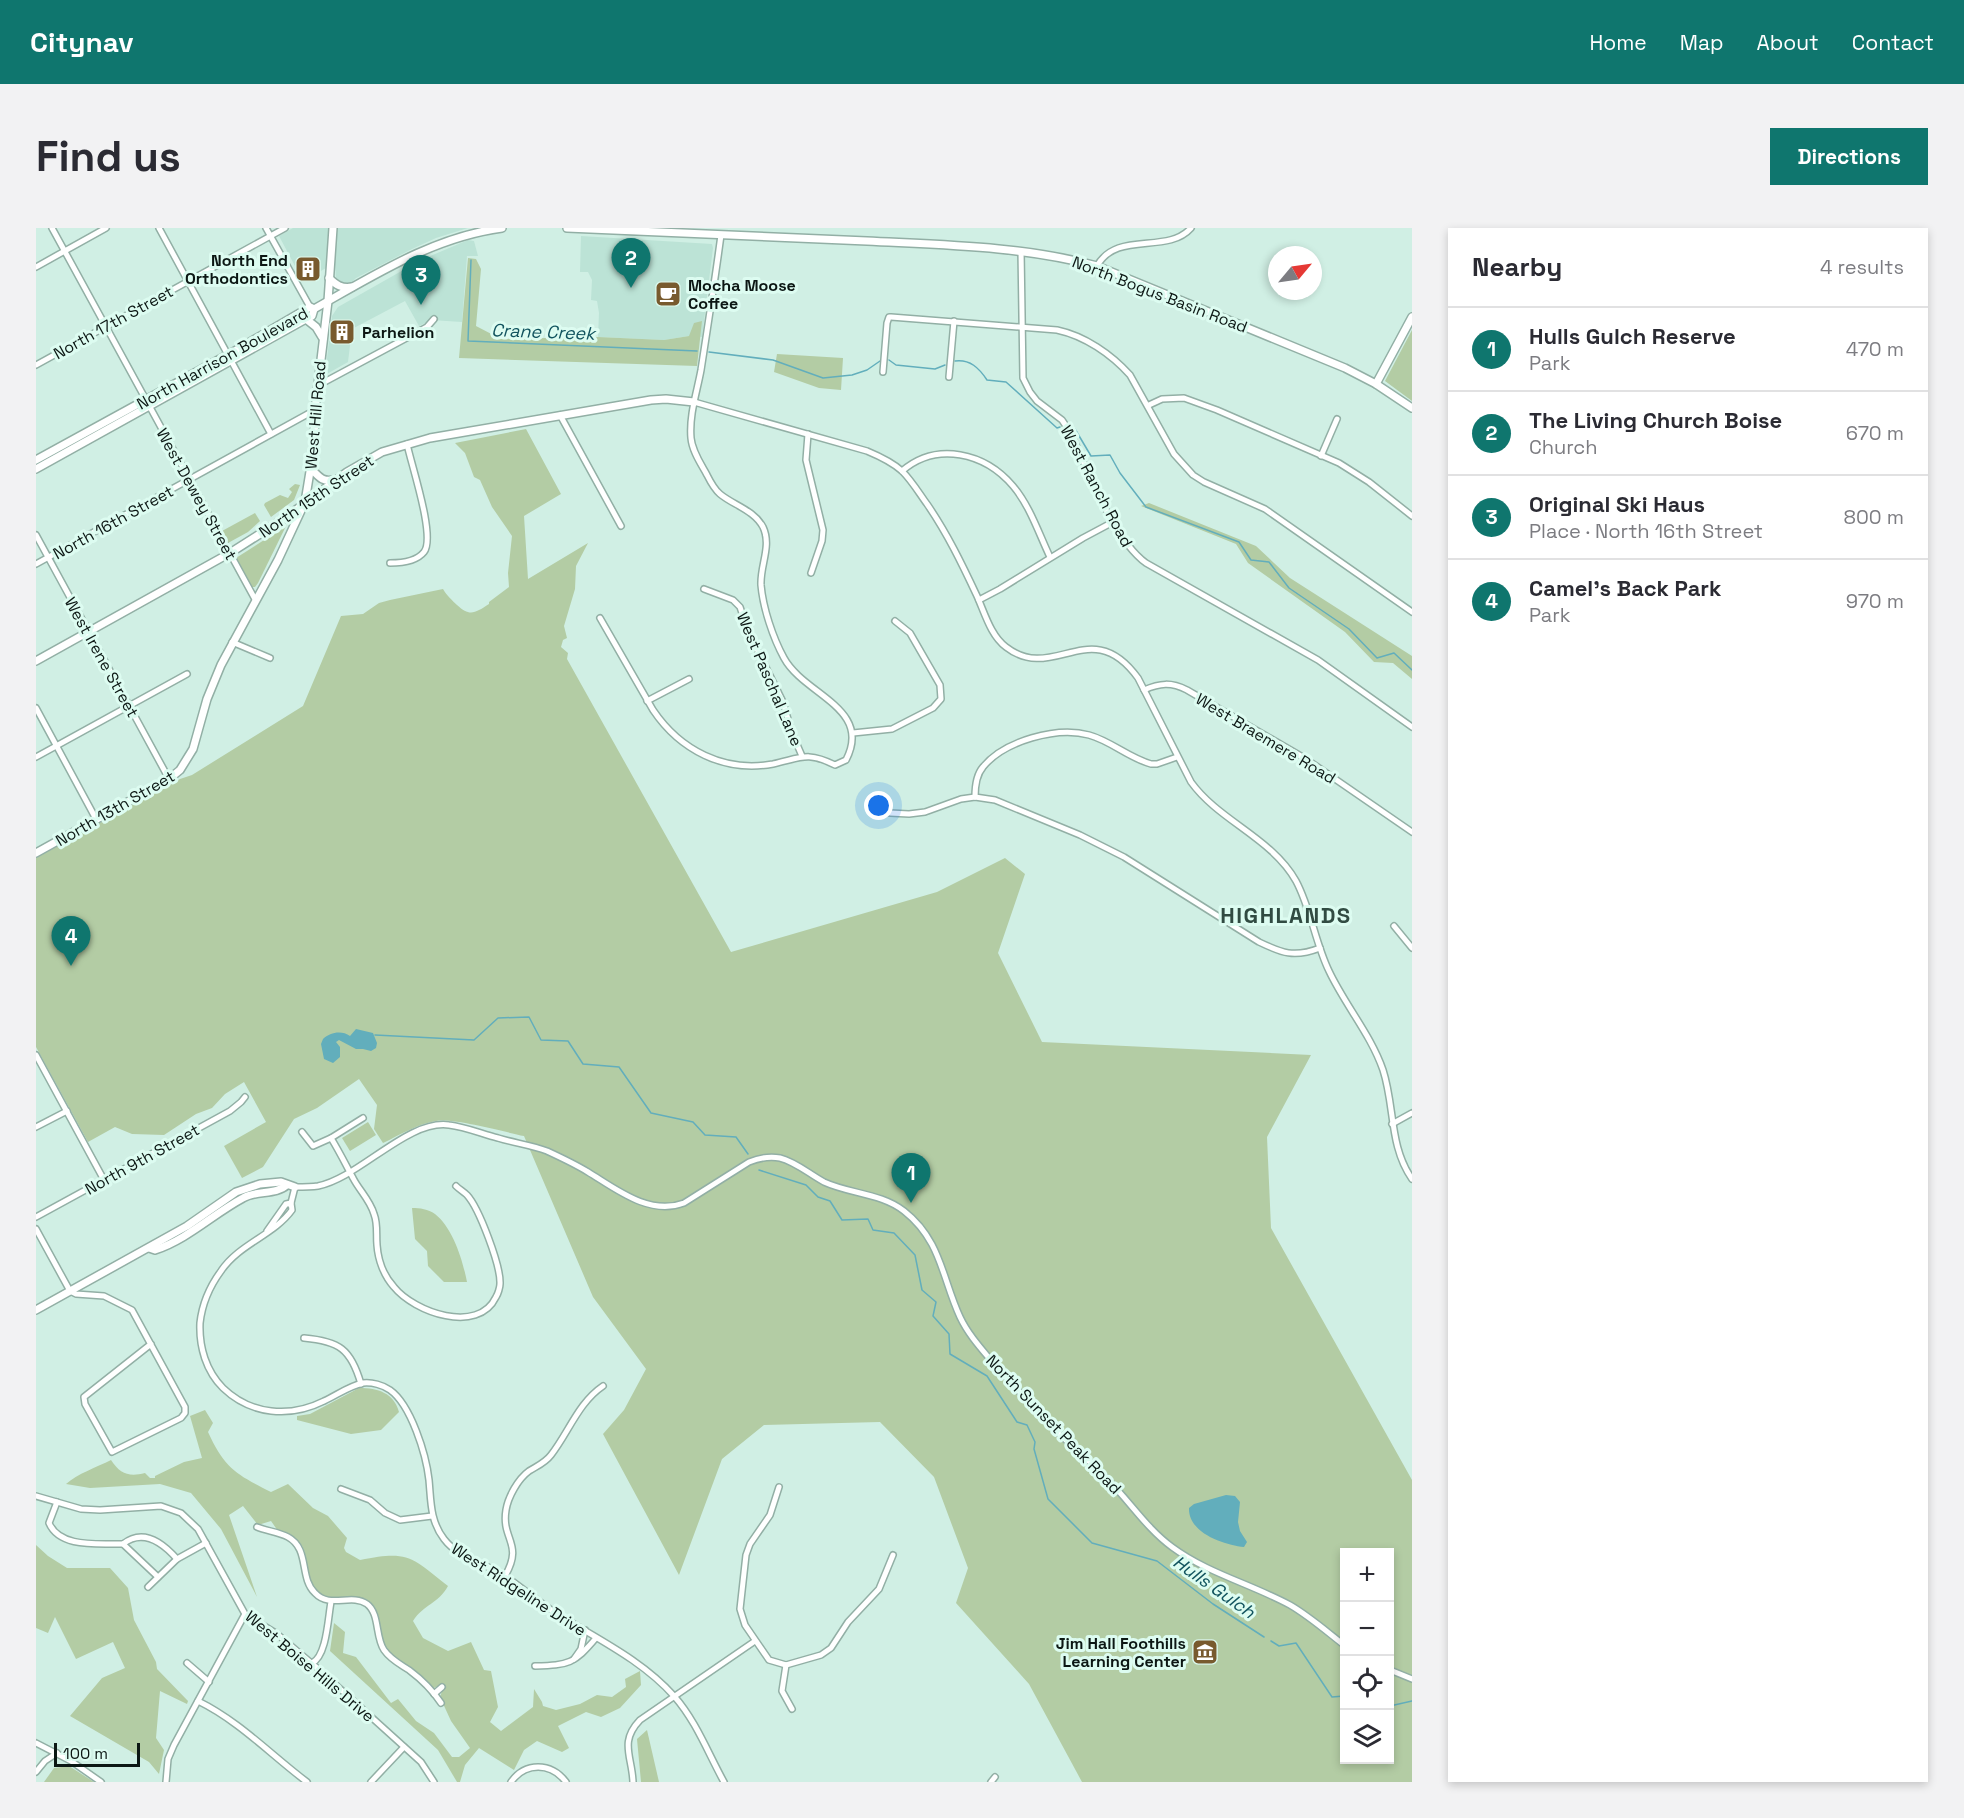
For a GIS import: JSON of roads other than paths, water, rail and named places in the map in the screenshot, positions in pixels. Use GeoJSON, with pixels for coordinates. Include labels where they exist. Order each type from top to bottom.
{"type":"FeatureCollection","features":[{"type":"Feature","properties":{"kind":"street","name":"West Dewey Street"},"geometry":{"type":"LineString","coordinates":[[52,228],[256,601]]}},
{"type":"Feature","properties":{"kind":"street"},"geometry":{"type":"LineString","coordinates":[[36,267],[106,228]]}},
{"type":"Feature","properties":{"kind":"street"},"geometry":{"type":"LineString","coordinates":[[159,228],[272,434]]}},
{"type":"Feature","properties":{"kind":"street"},"geometry":{"type":"LineString","coordinates":[[266,228],[312,308],[425,250],[456,237],[502,228]]}},
{"type":"Feature","properties":{"kind":"street","name":"North 17th Street"},"geometry":{"type":"LineString","coordinates":[[36,365],[285,228]]}},
{"type":"Feature","properties":{"kind":"street","name":"West Hill Road"},"geometry":{"type":"LineString","coordinates":[[190,756],[194,750],[207,699],[232,642],[278,560],[305,502],[311,469],[333,228]]}},
{"type":"Feature","properties":{"kind":"street","name":"North Bogus Basin Road"},"geometry":{"type":"LineString","coordinates":[[567,228],[938,244],[1021,251],[1069,259],[1097,266],[1345,368],[1376,384],[1412,408]]}},
{"type":"Feature","properties":{"kind":"street"},"geometry":{"type":"LineString","coordinates":[[1097,266],[1114,249],[1172,240],[1184,235],[1191,228]]}},
{"type":"Feature","properties":{"kind":"street"},"geometry":{"type":"LineString","coordinates":[[600,618],[647,701],[673,736],[687,747],[727,764],[747,766],[771,764],[802,756],[816,757],[835,765],[846,760],[853,744],[853,733],[849,721],[840,710],[797,675],[784,660],[778,645],[764,599],[762,572],[767,548],[763,526],[748,512],[718,492],[707,476],[691,440],[694,402],[721,235]]}},
{"type":"Feature","properties":{"kind":"street","name":"West Ranch Road"},"geometry":{"type":"LineString","coordinates":[[1021,251],[1023,378],[1037,401],[1054,413],[1070,432],[1126,545],[1146,563],[1317,660],[1412,727]]}},
{"type":"Feature","properties":{"kind":"street"},"geometry":{"type":"LineString","coordinates":[[329,278],[338,286],[346,288],[357,286]]}},
{"type":"Feature","properties":{"kind":"street","name":"North Harrison Boulevard"},"geometry":{"type":"LineString","coordinates":[[36,469],[148,403],[312,316],[312,308]]}},
{"type":"Feature","properties":{"kind":"street","name":"North Harrison Boulevard"},"geometry":{"type":"LineString","coordinates":[[230,358],[312,308]]}},
{"type":"Feature","properties":{"kind":"street"},"geometry":{"type":"LineString","coordinates":[[883,372],[889,317],[1067,332],[1094,345],[1130,375],[1149,405],[1174,454],[1194,475],[1204,482],[1270,512],[1412,612]]}},
{"type":"Feature","properties":{"kind":"street"},"geometry":{"type":"LineString","coordinates":[[1376,384],[1412,317]]}},
{"type":"Feature","properties":{"kind":"street"},"geometry":{"type":"LineString","coordinates":[[306,319],[316,327],[322,338]]}},
{"type":"Feature","properties":{"kind":"street"},"geometry":{"type":"LineString","coordinates":[[317,386],[427,327],[434,319]]}},
{"type":"Feature","properties":{"kind":"street"},"geometry":{"type":"LineString","coordinates":[[949,376],[954,321]]}},
{"type":"Feature","properties":{"kind":"street"},"geometry":{"type":"LineString","coordinates":[[1149,405],[1172,397],[1184,398],[1339,463],[1369,482],[1412,516]]}},
{"type":"Feature","properties":{"kind":"street","name":"North 15th Street"},"geometry":{"type":"LineString","coordinates":[[36,661],[230,554],[369,459],[406,444],[651,400],[694,402]]}},
{"type":"Feature","properties":{"kind":"street"},"geometry":{"type":"LineString","coordinates":[[694,402],[867,451],[886,460],[902,471],[914,485],[941,525],[996,637],[1006,647],[1018,654],[1040,659],[1081,649],[1106,651],[1131,668],[1177,757],[1201,796],[1271,850],[1288,869],[1302,894],[1320,948],[1341,996],[1380,1061],[1400,1157],[1412,1179]]}},
{"type":"Feature","properties":{"kind":"street","name":"North Harrison Boulevard"},"geometry":{"type":"LineString","coordinates":[[36,460],[148,403]]}},
{"type":"Feature","properties":{"kind":"street","name":"North 16th Street"},"geometry":{"type":"LineString","coordinates":[[36,564],[315,410]]}},
{"type":"Feature","properties":{"kind":"street"},"geometry":{"type":"LineString","coordinates":[[560,415],[621,526]]}},
{"type":"Feature","properties":{"kind":"street"},"geometry":{"type":"LineString","coordinates":[[1321,456],[1337,419]]}},
{"type":"Feature","properties":{"kind":"street"},"geometry":{"type":"LineString","coordinates":[[808,434],[806,460],[824,530],[811,573]]}},
{"type":"Feature","properties":{"kind":"street"},"geometry":{"type":"LineString","coordinates":[[390,564],[418,557],[425,551],[428,544],[423,505],[406,444]]}},
{"type":"Feature","properties":{"kind":"street"},"geometry":{"type":"LineString","coordinates":[[902,471],[917,460],[943,453],[964,455],[984,463],[1001,474],[1014,487],[1050,557]]}},
{"type":"Feature","properties":{"kind":"street"},"geometry":{"type":"LineString","coordinates":[[311,469],[325,481],[336,480]]}},
{"type":"Feature","properties":{"kind":"street"},"geometry":{"type":"LineString","coordinates":[[979,600],[1113,522]]}},
{"type":"Feature","properties":{"kind":"street","name":"West Irene Street"},"geometry":{"type":"LineString","coordinates":[[36,535],[169,779]]}},
{"type":"Feature","properties":{"kind":"street","name":"West Paschal Lane"},"geometry":{"type":"LineString","coordinates":[[704,589],[733,600],[740,607],[748,631],[783,702],[802,756]]}},
{"type":"Feature","properties":{"kind":"street"},"geometry":{"type":"LineString","coordinates":[[853,733],[892,729],[933,708],[941,699],[940,685],[910,633],[895,621]]}},
{"type":"Feature","properties":{"kind":"street"},"geometry":{"type":"LineString","coordinates":[[232,642],[270,658]]}},
{"type":"Feature","properties":{"kind":"street"},"geometry":{"type":"LineString","coordinates":[[36,757],[187,674]]}},
{"type":"Feature","properties":{"kind":"street"},"geometry":{"type":"LineString","coordinates":[[647,701],[689,679]]}},
{"type":"Feature","properties":{"kind":"street","name":"West Braemere Road"},"geometry":{"type":"LineString","coordinates":[[1144,690],[1165,683],[1187,690],[1306,759],[1412,832]]}},
{"type":"Feature","properties":{"kind":"street"},"geometry":{"type":"LineString","coordinates":[[36,708],[96,819]]}},
{"type":"Feature","properties":{"kind":"street"},"geometry":{"type":"LineString","coordinates":[[975,797],[977,776],[990,759],[1017,744],[1051,733],[1086,734],[1151,764],[1177,757]]}},
{"type":"Feature","properties":{"kind":"street","name":"North 13th Street"},"geometry":{"type":"LineString","coordinates":[[36,853],[169,779],[180,770],[190,756]]}},
{"type":"Feature","properties":{"kind":"street"},"geometry":{"type":"LineString","coordinates":[[890,813],[925,812],[951,802],[975,797],[994,800],[1080,835],[1124,857],[1258,942],[1281,953],[1297,954],[1320,948]]}},
{"type":"Feature","properties":{"kind":"street"},"geometry":{"type":"LineString","coordinates":[[1394,926],[1412,948]]}},
{"type":"Feature","properties":{"kind":"street"},"geometry":{"type":"LineString","coordinates":[[36,1055],[104,1180]]}},
{"type":"Feature","properties":{"kind":"street","name":"North 9th Street"},"geometry":{"type":"LineString","coordinates":[[36,1217],[230,1111],[245,1097]]}},
{"type":"Feature","properties":{"kind":"street"},"geometry":{"type":"LineString","coordinates":[[36,1127],[67,1111]]}},
{"type":"Feature","properties":{"kind":"street"},"geometry":{"type":"LineString","coordinates":[[1392,1124],[1412,1113]]}},
{"type":"Feature","properties":{"kind":"street"},"geometry":{"type":"LineString","coordinates":[[302,1132],[313,1146],[331,1138],[363,1118]]}},
{"type":"Feature","properties":{"kind":"street","name":"North Sunset Peak Road"},"geometry":{"type":"LineString","coordinates":[[291,1186],[317,1186],[350,1172],[405,1137],[446,1124],[545,1151],[585,1171],[617,1191],[657,1206],[672,1207],[684,1203],[757,1158],[778,1158],[791,1162],[821,1181],[839,1189],[887,1200],[904,1211],[927,1236],[940,1260],[960,1316],[973,1338],[1050,1425],[1110,1482],[1149,1527],[1172,1547],[1202,1565],[1288,1604],[1340,1642]]}},
{"type":"Feature","properties":{"kind":"street"},"geometry":{"type":"LineString","coordinates":[[331,1138],[375,1215],[380,1261],[394,1288],[415,1306],[429,1312],[469,1317],[480,1314],[489,1307],[496,1298],[500,1284],[495,1259],[483,1224],[468,1196],[456,1186]]}},
{"type":"Feature","properties":{"kind":"street"},"geometry":{"type":"LineString","coordinates":[[36,1310],[148,1248],[155,1250],[178,1240],[245,1197],[262,1192],[281,1191],[291,1186],[291,1203],[286,1204],[267,1231],[245,1247],[222,1269],[209,1290],[201,1313],[200,1337],[206,1363],[215,1380],[231,1395],[244,1404],[282,1413],[311,1407],[361,1383],[354,1362],[342,1348],[324,1340],[304,1338]]}},
{"type":"Feature","properties":{"kind":"street"},"geometry":{"type":"LineString","coordinates":[[36,1229],[70,1291],[76,1294],[104,1296],[127,1306],[134,1312],[185,1407],[185,1413],[181,1418],[112,1452],[85,1404],[84,1397],[151,1344]]}},
{"type":"Feature","properties":{"kind":"street","name":"West Ridgeline Drive"},"geometry":{"type":"LineString","coordinates":[[361,1383],[387,1388],[400,1399],[405,1407],[424,1457],[432,1516],[436,1527],[449,1545],[463,1556],[505,1576],[552,1611],[624,1654],[656,1677],[676,1697],[698,1729],[724,1782]]}},
{"type":"Feature","properties":{"kind":"street"},"geometry":{"type":"LineString","coordinates":[[505,1576],[514,1556],[505,1519],[511,1496],[528,1472],[549,1457],[586,1398],[603,1386]]}},
{"type":"Feature","properties":{"kind":"street"},"geometry":{"type":"LineString","coordinates":[[779,1487],[770,1515],[750,1544],[743,1569],[740,1609],[741,1617],[769,1660],[786,1665],[820,1655],[831,1648],[848,1622],[879,1589],[893,1555]]}},
{"type":"Feature","properties":{"kind":"street"},"geometry":{"type":"LineString","coordinates":[[341,1489],[370,1500],[385,1513],[400,1520],[432,1516]]}},
{"type":"Feature","properties":{"kind":"street","name":"West Boise Hills Drive"},"geometry":{"type":"LineString","coordinates":[[36,1496],[81,1509],[148,1505],[171,1508],[190,1521],[206,1543],[245,1614],[276,1634],[312,1663],[421,1762],[434,1782]]}},
{"type":"Feature","properties":{"kind":"street"},"geometry":{"type":"LineString","coordinates":[[57,1502],[50,1523],[56,1533],[81,1543],[123,1544],[137,1537],[147,1537],[158,1541],[177,1559]]}},
{"type":"Feature","properties":{"kind":"street"},"geometry":{"type":"LineString","coordinates":[[270,1532],[273,1523]]}},
{"type":"Feature","properties":{"kind":"street"},"geometry":{"type":"LineString","coordinates":[[258,1527],[287,1536],[298,1546],[310,1588],[319,1597],[331,1602],[360,1600],[367,1605],[374,1614],[379,1640],[385,1652],[410,1671],[441,1704]]}},
{"type":"Feature","properties":{"kind":"street"},"geometry":{"type":"LineString","coordinates":[[148,1587],[177,1559],[206,1543]]}},
{"type":"Feature","properties":{"kind":"street"},"geometry":{"type":"LineString","coordinates":[[123,1544],[158,1578]]}},
{"type":"Feature","properties":{"kind":"street"},"geometry":{"type":"LineString","coordinates":[[312,1663],[317,1661],[323,1649],[331,1602]]}},
{"type":"Feature","properties":{"kind":"street"},"geometry":{"type":"LineString","coordinates":[[166,1782],[168,1759],[245,1614]]}},
{"type":"Feature","properties":{"kind":"street"},"geometry":{"type":"LineString","coordinates":[[535,1666],[558,1665],[579,1658],[584,1647],[585,1630]]}},
{"type":"Feature","properties":{"kind":"street"},"geometry":{"type":"LineString","coordinates":[[584,1647],[596,1638]]}},
{"type":"Feature","properties":{"kind":"street"},"geometry":{"type":"LineString","coordinates":[[633,1782],[628,1751],[630,1733],[640,1720],[755,1641]]}},
{"type":"Feature","properties":{"kind":"street"},"geometry":{"type":"LineString","coordinates":[[188,1663],[209,1682]]}},
{"type":"Feature","properties":{"kind":"street"},"geometry":{"type":"LineString","coordinates":[[786,1665],[782,1691],[792,1709]]}},
{"type":"Feature","properties":{"kind":"street"},"geometry":{"type":"LineString","coordinates":[[1394,1672],[1412,1679]]}},
{"type":"Feature","properties":{"kind":"street"},"geometry":{"type":"LineString","coordinates":[[434,1694],[442,1687]]}},
{"type":"Feature","properties":{"kind":"street"},"geometry":{"type":"LineString","coordinates":[[198,1701],[219,1711],[239,1725],[307,1782]]}},
{"type":"Feature","properties":{"kind":"street"},"geometry":{"type":"LineString","coordinates":[[36,1743],[57,1753],[101,1782]]}},
{"type":"Feature","properties":{"kind":"street"},"geometry":{"type":"LineString","coordinates":[[371,1782],[404,1747]]}},
{"type":"Feature","properties":{"kind":"street"},"geometry":{"type":"LineString","coordinates":[[36,1772],[45,1761],[57,1753]]}},
{"type":"Feature","properties":{"kind":"street"},"geometry":{"type":"LineString","coordinates":[[511,1782],[521,1771],[539,1766],[553,1770],[566,1782]]}},
{"type":"Feature","properties":{"kind":"water"},"geometry":{"type":"Polygon","coordinates":[[[356,1029],[373,1033],[377,1043],[376,1048],[371,1051],[356,1049],[339,1040],[336,1042],[340,1047],[340,1057],[333,1063],[324,1059],[321,1044],[323,1039],[336,1033],[350,1036],[356,1029]]]}},
{"type":"Feature","properties":{"kind":"water"},"geometry":{"type":"Polygon","coordinates":[[[1226,1495],[1235,1496],[1240,1502],[1238,1522],[1240,1531],[1247,1542],[1244,1547],[1227,1544],[1209,1536],[1194,1524],[1190,1517],[1189,1508],[1194,1504],[1226,1495]]]}},
{"type":"Feature","properties":{"kind":"waterway","name":"Crane Creek"},"geometry":{"type":"LineString","coordinates":[[471,260],[468,341],[697,351]]}},
{"type":"Feature","properties":{"kind":"waterway","name":"Crane Creek"},"geometry":{"type":"LineString","coordinates":[[709,352],[773,360],[823,378],[852,375],[867,370],[880,361]]}},
{"type":"Feature","properties":{"kind":"waterway","name":"Crane Creek"},"geometry":{"type":"LineString","coordinates":[[889,360],[896,365],[935,369],[945,365]]}},
{"type":"Feature","properties":{"kind":"waterway","name":"Crane Creek"},"geometry":{"type":"LineString","coordinates":[[955,361],[965,361],[974,365],[987,380],[1006,382],[1057,428],[1060,427]]}},
{"type":"Feature","properties":{"kind":"waterway","name":"Crane Creek"},"geometry":{"type":"LineString","coordinates":[[1068,425],[1075,429],[1091,456],[1110,455],[1120,473],[1146,507],[1239,542],[1251,560],[1269,562],[1289,588],[1349,629],[1377,658],[1394,653],[1412,670]]}},
{"type":"Feature","properties":{"kind":"waterway","name":"Hulls Gulch"},"geometry":{"type":"LineString","coordinates":[[375,1035],[474,1040],[498,1018],[529,1017],[541,1040],[568,1041],[583,1064],[619,1067],[651,1113],[693,1122],[705,1135],[736,1137],[748,1154]]}},
{"type":"Feature","properties":{"kind":"waterway","name":"Hulls Gulch"},"geometry":{"type":"LineString","coordinates":[[759,1170],[806,1185],[818,1197],[830,1201],[842,1220],[868,1219],[873,1230],[894,1233],[915,1255],[922,1290],[936,1302],[933,1316],[949,1334],[950,1354],[987,1376],[1017,1422],[1027,1425],[1035,1442],[1034,1449],[1048,1499],[1092,1543],[1157,1561],[1213,1604],[1264,1637]]}},
{"type":"Feature","properties":{"kind":"waterway","name":"Hulls Gulch"},"geometry":{"type":"LineString","coordinates":[[1271,1641],[1279,1646],[1296,1643],[1332,1697],[1340,1696]]}},
{"type":"Feature","properties":{"kind":"waterway","name":"Hulls Gulch"},"geometry":{"type":"LineString","coordinates":[[1394,1705],[1412,1701]]}},
{"type":"Feature","properties":{"kind":"place","name":"North End Orthodontics"},"geometry":{"type":"Point","coordinates":[308,269]}},
{"type":"Feature","properties":{"kind":"place","name":"The Living Church Boise"},"geometry":{"type":"Point","coordinates":[631,288]}},
{"type":"Feature","properties":{"kind":"place","name":"Mocha Moose Coffee"},"geometry":{"type":"Point","coordinates":[668,294]}},
{"type":"Feature","properties":{"kind":"place","name":"Original Ski Haus"},"geometry":{"type":"Point","coordinates":[421,305]}},
{"type":"Feature","properties":{"kind":"place","name":"Parhelion"},"geometry":{"type":"Point","coordinates":[342,332]}},
{"type":"Feature","properties":{"kind":"place","name":"Camel's Back Park"},"geometry":{"type":"Point","coordinates":[71,966]}},
{"type":"Feature","properties":{"kind":"place","name":"Hulls Gulch Reserve"},"geometry":{"type":"Point","coordinates":[911,1203]}},
{"type":"Feature","properties":{"kind":"place","name":"Jim Hall Foothills Learning Center"},"geometry":{"type":"Point","coordinates":[1205,1652]}},
{"type":"Feature","properties":{"kind":"district","name":"HIGHLANDS"},"geometry":{"type":"Point","coordinates":[1286,915]}}]}
